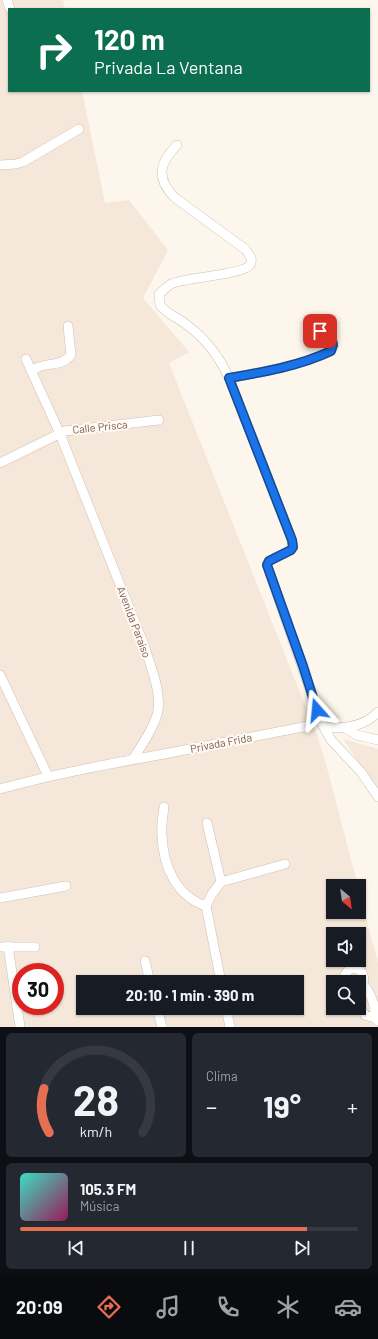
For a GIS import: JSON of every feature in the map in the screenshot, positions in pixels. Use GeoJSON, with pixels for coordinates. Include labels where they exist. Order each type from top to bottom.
{"type":"FeatureCollection","features":[{"type":"Feature","properties":{"kind":"street"},"geometry":{"type":"LineString","coordinates":[[0,165],[23,162],[79,129]]}},
{"type":"Feature","properties":{"kind":"street"},"geometry":{"type":"LineString","coordinates":[[177,145],[163,164],[162,179],[164,186],[174,197],[238,243],[249,254],[251,259],[250,265],[244,270],[190,279],[170,285],[159,294],[159,302],[161,307],[187,324],[208,343],[229,378],[292,540],[293,547],[291,550],[269,561],[267,565],[322,725],[332,740],[360,772],[378,797]]}},
{"type":"Feature","properties":{"kind":"street"},"geometry":{"type":"LineString","coordinates":[[31,371],[38,366],[67,360],[71,355],[68,326]]}},
{"type":"Feature","properties":{"kind":"street"},"geometry":{"type":"LineString","coordinates":[[229,378],[300,363],[331,351],[333,345],[331,335],[320,331]]}},
{"type":"Feature","properties":{"kind":"street","name":"Avenida Paraíso"},"geometry":{"type":"LineString","coordinates":[[26,359],[60,434],[144,645],[155,679],[158,714],[145,742],[133,759]]}},
{"type":"Feature","properties":{"kind":"street","name":"Calle Prisca"},"geometry":{"type":"LineString","coordinates":[[0,463],[65,431],[160,420]]}},
{"type":"Feature","properties":{"kind":"street"},"geometry":{"type":"LineString","coordinates":[[0,675],[48,776]]}},
{"type":"Feature","properties":{"kind":"street"},"geometry":{"type":"LineString","coordinates":[[345,728],[366,722],[378,712]]}},
{"type":"Feature","properties":{"kind":"street"},"geometry":{"type":"LineString","coordinates":[[322,725],[345,728],[357,734],[378,740]]}},
{"type":"Feature","properties":{"kind":"street","name":"Privada Frida"},"geometry":{"type":"LineString","coordinates":[[133,759],[308,726]]}},
{"type":"Feature","properties":{"kind":"street"},"geometry":{"type":"LineString","coordinates":[[0,789],[48,776],[133,759]]}},
{"type":"Feature","properties":{"kind":"street"},"geometry":{"type":"LineString","coordinates":[[164,807],[162,836],[166,862],[170,872],[187,896],[196,903],[206,906]]}},
{"type":"Feature","properties":{"kind":"street"},"geometry":{"type":"LineString","coordinates":[[207,823],[221,882]]}},
{"type":"Feature","properties":{"kind":"street"},"geometry":{"type":"LineString","coordinates":[[220,975],[206,906],[212,894],[221,882],[285,864]]}},
{"type":"Feature","properties":{"kind":"street"},"geometry":{"type":"LineString","coordinates":[[0,898],[66,886]]}},
{"type":"Feature","properties":{"kind":"street"},"geometry":{"type":"LineString","coordinates":[[20,1027],[4,947],[35,947]]}},
{"type":"Feature","properties":{"kind":"street"},"geometry":{"type":"LineString","coordinates":[[145,962],[148,975]]}},
{"type":"Feature","properties":{"kind":"street"},"geometry":{"type":"LineString","coordinates":[[344,975],[346,972],[354,968],[358,969],[364,975]]}},
{"type":"Feature","properties":{"kind":"street"},"geometry":{"type":"LineString","coordinates":[[365,1015],[377,1020],[373,1000],[366,991]]}},
{"type":"Feature","properties":{"kind":"street"},"geometry":{"type":"LineString","coordinates":[[159,1015],[162,1027]]}},
{"type":"Feature","properties":{"kind":"street"},"geometry":{"type":"LineString","coordinates":[[227,1015],[230,1027]]}},
{"type":"Feature","properties":{"kind":"shaded area"},"geometry":{"type":"Polygon","coordinates":[[[0,0],[63,0],[65,8],[8,8],[8,92],[82,92],[105,203],[129,200],[168,250],[143,298],[189,352],[169,363],[317,735],[356,879],[326,879],[326,919],[366,919],[366,918],[378,962],[378,1027],[0,1027],[0,0]]]}},
{"type":"Feature","properties":{"kind":"shaded area"},"geometry":{"type":"Polygon","coordinates":[[[343,739],[378,749],[378,791],[343,739]]]}},
{"type":"Feature","properties":{"kind":"route"},"geometry":{"type":"LineString","coordinates":[[317,710],[267,565],[269,561],[291,550],[293,547],[292,540],[229,378],[300,363],[331,351],[333,345],[331,335],[320,331]]}}]}
